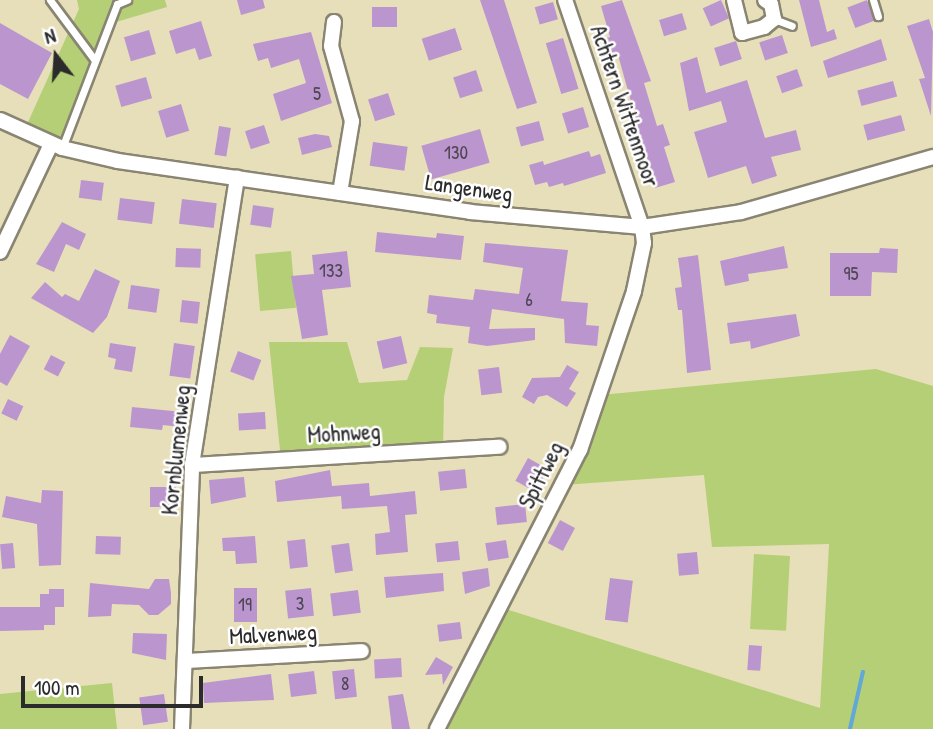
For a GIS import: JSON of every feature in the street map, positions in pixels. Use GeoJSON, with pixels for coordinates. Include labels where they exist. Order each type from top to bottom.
{"type":"FeatureCollection","features":[{"type":"Feature","properties":{"kind":"street","name":"Achtern Wittenmoor"},"geometry":{"type":"LineString","coordinates":[[565,0],[642,227]]}},
{"type":"Feature","properties":{"kind":"street"},"geometry":{"type":"LineString","coordinates":[[734,0],[742,33],[764,27],[774,19],[771,4],[765,0]]}},
{"type":"Feature","properties":{"kind":"street"},"geometry":{"type":"LineString","coordinates":[[334,22],[331,47],[352,121],[340,193]]}},
{"type":"Feature","properties":{"kind":"street","name":"Langenweg"},"geometry":{"type":"LineString","coordinates":[[0,120],[56,146],[237,177],[519,218],[642,227],[741,212],[933,158]]}},
{"type":"Feature","properties":{"kind":"street"},"geometry":{"type":"LineString","coordinates":[[0,253],[56,146]]}},
{"type":"Feature","properties":{"kind":"street","name":"Kornblumenweg"},"geometry":{"type":"LineString","coordinates":[[183,729],[192,465],[237,177]]}},
{"type":"Feature","properties":{"kind":"street","name":"Spittweg"},"geometry":{"type":"LineString","coordinates":[[437,729],[580,450],[634,291],[642,227]]}},
{"type":"Feature","properties":{"kind":"street","name":"Mohnweg"},"geometry":{"type":"LineString","coordinates":[[192,465],[499,447]]}},
{"type":"Feature","properties":{"kind":"street","name":"Malvenweg"},"geometry":{"type":"LineString","coordinates":[[186,661],[362,651]]}},
{"type":"Feature","properties":{"kind":"lane"},"geometry":{"type":"LineString","coordinates":[[50,0],[94,59]]}},
{"type":"Feature","properties":{"kind":"lane"},"geometry":{"type":"LineString","coordinates":[[56,146],[117,4],[127,0]]}},
{"type":"Feature","properties":{"kind":"lane"},"geometry":{"type":"LineString","coordinates":[[873,0],[878,16]]}},
{"type":"Feature","properties":{"kind":"lane"},"geometry":{"type":"LineString","coordinates":[[774,19],[792,26]]}},
{"type":"Feature","properties":{"kind":"green space"},"geometry":{"type":"Polygon","coordinates":[[[77,0],[165,0],[167,7],[116,22],[58,146],[24,131],[79,9],[77,0]]]}},
{"type":"Feature","properties":{"kind":"green space"},"geometry":{"type":"Polygon","coordinates":[[[291,251],[296,308],[260,311],[255,254],[291,251]]]}},
{"type":"Feature","properties":{"kind":"green space"},"geometry":{"type":"Polygon","coordinates":[[[269,342],[347,342],[359,383],[407,380],[420,347],[453,348],[444,397],[443,450],[281,460],[269,342]]]}},
{"type":"Feature","properties":{"kind":"green space"},"geometry":{"type":"Polygon","coordinates":[[[876,369],[933,386],[933,729],[437,729],[499,607],[820,708],[829,544],[712,547],[704,475],[563,485],[600,395],[876,369]]]}},
{"type":"Feature","properties":{"kind":"green space"},"geometry":{"type":"Polygon","coordinates":[[[754,554],[790,556],[786,631],[750,629],[754,554]]]}},
{"type":"Feature","properties":{"kind":"green space"},"geometry":{"type":"Polygon","coordinates":[[[112,683],[117,729],[0,729],[0,694],[112,683]]]}},
{"type":"Feature","properties":{"kind":"building"},"geometry":{"type":"Polygon","coordinates":[[[237,0],[263,0],[265,8],[241,15],[237,0]]]}},
{"type":"Feature","properties":{"kind":"building"},"geometry":{"type":"Polygon","coordinates":[[[480,0],[504,0],[537,103],[517,109],[480,0]]]}},
{"type":"Feature","properties":{"kind":"building"},"geometry":{"type":"Polygon","coordinates":[[[622,0],[651,81],[644,83],[657,126],[663,124],[670,145],[664,147],[675,182],[655,188],[618,55],[609,58],[603,39],[610,37],[601,6],[622,0]]]}},
{"type":"Feature","properties":{"kind":"building"},"geometry":{"type":"Polygon","coordinates":[[[721,0],[729,18],[711,26],[703,8],[721,0]]]}},
{"type":"Feature","properties":{"kind":"building"},"geometry":{"type":"Polygon","coordinates":[[[799,0],[819,0],[827,32],[834,29],[837,39],[811,47],[799,0]]]}},
{"type":"Feature","properties":{"kind":"building"},"geometry":{"type":"Polygon","coordinates":[[[867,0],[875,21],[855,28],[847,8],[867,0]]]}},
{"type":"Feature","properties":{"kind":"building"},"geometry":{"type":"Polygon","coordinates":[[[553,2],[558,19],[540,25],[535,7],[553,2]]]}},
{"type":"Feature","properties":{"kind":"building"},"geometry":{"type":"Polygon","coordinates":[[[372,7],[397,7],[397,27],[372,27],[372,7]]]}},
{"type":"Feature","properties":{"kind":"building"},"geometry":{"type":"Polygon","coordinates":[[[682,13],[687,29],[664,36],[659,20],[682,13]]]}},
{"type":"Feature","properties":{"kind":"building"},"geometry":{"type":"Polygon","coordinates":[[[929,19],[933,32],[931,116],[919,79],[925,78],[907,26],[929,19]]]}},
{"type":"Feature","properties":{"kind":"building"},"geometry":{"type":"Polygon","coordinates":[[[201,21],[212,56],[199,60],[195,48],[176,54],[169,31],[201,21]]]}},
{"type":"Feature","properties":{"kind":"building"},"geometry":{"type":"Polygon","coordinates":[[[0,23],[52,53],[28,99],[0,84],[0,23]]]}},
{"type":"Feature","properties":{"kind":"building"},"geometry":{"type":"Polygon","coordinates":[[[455,28],[462,50],[429,61],[422,39],[455,28]]]}},
{"type":"Feature","properties":{"kind":"building"},"geometry":{"type":"Polygon","coordinates":[[[149,30],[156,54],[131,61],[124,37],[149,30]]]}},
{"type":"Feature","properties":{"kind":"building"},"geometry":{"type":"Polygon","coordinates":[[[311,32],[332,103],[281,121],[273,94],[306,83],[299,59],[271,68],[268,58],[258,61],[253,44],[311,32]]]}},
{"type":"Feature","properties":{"kind":"building"},"geometry":{"type":"Polygon","coordinates":[[[782,35],[788,53],[765,60],[759,42],[782,35]]]}},
{"type":"Feature","properties":{"kind":"building"},"geometry":{"type":"Polygon","coordinates":[[[563,38],[578,89],[561,94],[546,43],[563,38]]]}},
{"type":"Feature","properties":{"kind":"building"},"geometry":{"type":"Polygon","coordinates":[[[881,39],[887,60],[828,78],[823,61],[881,39]]]}},
{"type":"Feature","properties":{"kind":"building"},"geometry":{"type":"Polygon","coordinates":[[[736,41],[742,59],[720,66],[714,48],[736,41]]]}},
{"type":"Feature","properties":{"kind":"building"},"geometry":{"type":"Polygon","coordinates":[[[697,57],[706,93],[747,80],[765,138],[796,130],[801,150],[771,157],[777,176],[752,184],[746,166],[708,178],[694,132],[727,122],[721,101],[689,111],[680,63],[697,57]]]}},
{"type":"Feature","properties":{"kind":"building"},"geometry":{"type":"Polygon","coordinates":[[[797,69],[803,86],[782,93],[776,76],[797,69]]]}},
{"type":"Feature","properties":{"kind":"building"},"geometry":{"type":"Polygon","coordinates":[[[476,70],[483,91],[460,98],[453,77],[476,70]]]}},
{"type":"Feature","properties":{"kind":"building"},"geometry":{"type":"Polygon","coordinates":[[[146,77],[152,98],[121,107],[115,86],[146,77]]]}},
{"type":"Feature","properties":{"kind":"building"},"geometry":{"type":"Polygon","coordinates":[[[893,81],[897,96],[861,106],[857,91],[893,81]]]}},
{"type":"Feature","properties":{"kind":"building"},"geometry":{"type":"Polygon","coordinates":[[[388,93],[395,115],[375,121],[368,99],[388,93]]]}},
{"type":"Feature","properties":{"kind":"building"},"geometry":{"type":"Polygon","coordinates":[[[181,104],[189,131],[166,138],[158,111],[181,104]]]}},
{"type":"Feature","properties":{"kind":"building"},"geometry":{"type":"Polygon","coordinates":[[[583,107],[589,127],[568,134],[562,113],[583,107]]]}},
{"type":"Feature","properties":{"kind":"building"},"geometry":{"type":"Polygon","coordinates":[[[901,115],[905,130],[867,141],[863,125],[901,115]]]}},
{"type":"Feature","properties":{"kind":"building"},"geometry":{"type":"Polygon","coordinates":[[[539,121],[544,140],[521,147],[516,127],[539,121]]]}},
{"type":"Feature","properties":{"kind":"building"},"geometry":{"type":"Polygon","coordinates":[[[264,125],[270,143],[251,149],[245,131],[264,125]]]}},
{"type":"Feature","properties":{"kind":"building"},"geometry":{"type":"Polygon","coordinates":[[[219,126],[231,128],[226,157],[214,155],[219,126]]]}},
{"type":"Feature","properties":{"kind":"building"},"geometry":{"type":"Polygon","coordinates":[[[480,129],[490,163],[431,179],[421,146],[480,129]]]}},
{"type":"Feature","properties":{"kind":"building"},"geometry":{"type":"Polygon","coordinates":[[[315,134],[329,136],[332,147],[302,155],[298,138],[315,134]]]}},
{"type":"Feature","properties":{"kind":"building"},"geometry":{"type":"Polygon","coordinates":[[[373,142],[408,147],[404,171],[370,166],[373,142]]]}},
{"type":"Feature","properties":{"kind":"building"},"geometry":{"type":"Polygon","coordinates":[[[589,151],[591,157],[600,154],[606,173],[564,186],[563,183],[549,187],[547,182],[535,185],[529,165],[543,161],[544,165],[589,151]]]}},
{"type":"Feature","properties":{"kind":"building"},"geometry":{"type":"Polygon","coordinates":[[[81,180],[104,183],[102,201],[79,198],[81,180]]]}},
{"type":"Feature","properties":{"kind":"building"},"geometry":{"type":"Polygon","coordinates":[[[120,198],[155,202],[152,224],[117,220],[120,198]]]}},
{"type":"Feature","properties":{"kind":"building"},"geometry":{"type":"Polygon","coordinates":[[[182,199],[217,203],[214,228],[179,224],[182,199]]]}},
{"type":"Feature","properties":{"kind":"building"},"geometry":{"type":"Polygon","coordinates":[[[253,205],[274,208],[271,228],[250,225],[253,205]]]}},
{"type":"Feature","properties":{"kind":"building"},"geometry":{"type":"Polygon","coordinates":[[[62,222],[86,234],[79,250],[66,244],[54,272],[36,264],[62,222]]]}},
{"type":"Feature","properties":{"kind":"building"},"geometry":{"type":"Polygon","coordinates":[[[377,232],[436,238],[437,233],[464,236],[461,260],[375,252],[377,232]]]}},
{"type":"Feature","properties":{"kind":"building"},"geometry":{"type":"Polygon","coordinates":[[[485,243],[568,250],[561,301],[588,303],[586,325],[599,326],[597,346],[565,343],[564,319],[492,309],[489,329],[535,328],[535,340],[487,346],[468,343],[470,327],[436,323],[437,315],[427,313],[429,295],[473,300],[475,289],[519,294],[523,268],[483,262],[485,243]]]}},
{"type":"Feature","properties":{"kind":"building"},"geometry":{"type":"Polygon","coordinates":[[[784,246],[788,268],[748,274],[749,281],[725,286],[720,261],[784,246]]]}},
{"type":"Feature","properties":{"kind":"building"},"geometry":{"type":"Polygon","coordinates":[[[176,248],[201,249],[200,268],[175,267],[176,248]]]}},
{"type":"Feature","properties":{"kind":"building"},"geometry":{"type":"Polygon","coordinates":[[[880,248],[898,249],[897,273],[872,272],[871,296],[830,296],[830,253],[879,253],[880,248]]]}},
{"type":"Feature","properties":{"kind":"building"},"geometry":{"type":"Polygon","coordinates":[[[347,251],[351,287],[322,290],[328,335],[302,339],[291,276],[314,274],[312,255],[347,251]]]}},
{"type":"Feature","properties":{"kind":"building"},"geometry":{"type":"Polygon","coordinates":[[[698,255],[711,370],[687,373],[682,310],[678,310],[675,288],[682,287],[678,258],[698,255]]]}},
{"type":"Feature","properties":{"kind":"building"},"geometry":{"type":"Polygon","coordinates":[[[95,269],[120,281],[107,317],[93,333],[31,298],[45,282],[62,297],[65,294],[79,301],[95,269]]]}},
{"type":"Feature","properties":{"kind":"building"},"geometry":{"type":"Polygon","coordinates":[[[131,285],[160,289],[156,313],[128,309],[131,285]]]}},
{"type":"Feature","properties":{"kind":"building"},"geometry":{"type":"Polygon","coordinates":[[[182,300],[200,302],[198,324],[180,322],[182,300]]]}},
{"type":"Feature","properties":{"kind":"building"},"geometry":{"type":"Polygon","coordinates":[[[796,314],[800,336],[751,349],[750,341],[730,344],[727,323],[796,314]]]}},
{"type":"Feature","properties":{"kind":"building"},"geometry":{"type":"Polygon","coordinates":[[[10,335],[30,346],[7,386],[0,382],[0,354],[10,335]]]}},
{"type":"Feature","properties":{"kind":"building"},"geometry":{"type":"Polygon","coordinates":[[[401,336],[407,363],[383,369],[377,342],[401,336]]]}},
{"type":"Feature","properties":{"kind":"building"},"geometry":{"type":"Polygon","coordinates":[[[110,343],[136,347],[132,372],[114,369],[116,359],[108,357],[110,343]]]}},
{"type":"Feature","properties":{"kind":"building"},"geometry":{"type":"Polygon","coordinates":[[[174,343],[195,346],[190,379],[169,376],[174,343]]]}},
{"type":"Feature","properties":{"kind":"building"},"geometry":{"type":"Polygon","coordinates":[[[238,351],[261,360],[253,380],[230,372],[238,351]]]}},
{"type":"Feature","properties":{"kind":"building"},"geometry":{"type":"Polygon","coordinates":[[[51,355],[65,362],[58,377],[44,369],[51,355]]]}},
{"type":"Feature","properties":{"kind":"building"},"geometry":{"type":"Polygon","coordinates":[[[567,365],[579,372],[569,389],[576,393],[567,407],[547,395],[538,397],[534,404],[522,397],[532,378],[560,377],[567,365]]]}},
{"type":"Feature","properties":{"kind":"building"},"geometry":{"type":"Polygon","coordinates":[[[499,367],[502,393],[481,395],[478,370],[499,367]]]}},
{"type":"Feature","properties":{"kind":"building"},"geometry":{"type":"Polygon","coordinates":[[[8,399],[23,406],[17,421],[1,414],[8,399]]]}},
{"type":"Feature","properties":{"kind":"building"},"geometry":{"type":"Polygon","coordinates":[[[132,407],[183,412],[181,427],[163,425],[162,430],[130,427],[132,407]]]}},
{"type":"Feature","properties":{"kind":"building"},"geometry":{"type":"Polygon","coordinates":[[[265,412],[266,429],[239,430],[238,413],[265,412]]]}},
{"type":"Feature","properties":{"kind":"building"},"geometry":{"type":"Polygon","coordinates":[[[528,458],[548,469],[536,492],[515,481],[528,458]]]}},
{"type":"Feature","properties":{"kind":"building"},"geometry":{"type":"Polygon","coordinates":[[[465,469],[467,488],[440,491],[438,472],[465,469]]]}},
{"type":"Feature","properties":{"kind":"building"},"geometry":{"type":"Polygon","coordinates":[[[330,470],[332,486],[369,483],[370,496],[415,491],[417,514],[405,515],[408,552],[376,555],[375,534],[390,532],[387,506],[342,509],[341,496],[277,502],[275,481],[330,470]]]}},
{"type":"Feature","properties":{"kind":"building"},"geometry":{"type":"Polygon","coordinates":[[[244,477],[246,497],[211,504],[209,480],[244,477]]]}},
{"type":"Feature","properties":{"kind":"building"},"geometry":{"type":"Polygon","coordinates":[[[150,487],[176,487],[176,507],[150,507],[150,487]]]}},
{"type":"Feature","properties":{"kind":"building"},"geometry":{"type":"Polygon","coordinates":[[[42,490],[63,491],[61,565],[39,566],[37,524],[2,517],[6,496],[41,503],[42,490]]]}},
{"type":"Feature","properties":{"kind":"building"},"geometry":{"type":"Polygon","coordinates":[[[525,504],[527,522],[497,525],[495,507],[525,504]]]}},
{"type":"Feature","properties":{"kind":"building"},"geometry":{"type":"Polygon","coordinates":[[[560,520],[575,528],[563,551],[548,543],[560,520]]]}},
{"type":"Feature","properties":{"kind":"building"},"geometry":{"type":"Polygon","coordinates":[[[96,536],[121,537],[120,555],[95,554],[96,536]]]}},
{"type":"Feature","properties":{"kind":"building"},"geometry":{"type":"Polygon","coordinates":[[[255,536],[257,563],[236,564],[235,551],[223,551],[222,538],[255,536]]]}},
{"type":"Feature","properties":{"kind":"building"},"geometry":{"type":"Polygon","coordinates":[[[305,539],[308,567],[290,569],[287,541],[305,539]]]}},
{"type":"Feature","properties":{"kind":"building"},"geometry":{"type":"Polygon","coordinates":[[[506,540],[509,558],[488,561],[485,543],[506,540]]]}},
{"type":"Feature","properties":{"kind":"building"},"geometry":{"type":"Polygon","coordinates":[[[458,541],[460,560],[437,562],[435,543],[458,541]]]}},
{"type":"Feature","properties":{"kind":"building"},"geometry":{"type":"Polygon","coordinates":[[[13,543],[15,568],[2,569],[0,544],[13,543]]]}},
{"type":"Feature","properties":{"kind":"building"},"geometry":{"type":"Polygon","coordinates":[[[349,543],[353,571],[335,573],[331,546],[349,543]]]}},
{"type":"Feature","properties":{"kind":"building"},"geometry":{"type":"Polygon","coordinates":[[[697,552],[699,574],[679,576],[677,554],[697,552]]]}},
{"type":"Feature","properties":{"kind":"building"},"geometry":{"type":"Polygon","coordinates":[[[488,568],[490,586],[465,594],[462,572],[488,568]]]}},
{"type":"Feature","properties":{"kind":"building"},"geometry":{"type":"Polygon","coordinates":[[[443,573],[444,591],[386,598],[384,577],[443,573]]]}},
{"type":"Feature","properties":{"kind":"building"},"geometry":{"type":"Polygon","coordinates":[[[610,578],[633,581],[628,622],[605,620],[610,578]]]}},
{"type":"Feature","properties":{"kind":"building"},"geometry":{"type":"Polygon","coordinates":[[[155,579],[169,579],[171,593],[171,604],[158,615],[149,615],[139,605],[112,604],[111,616],[88,617],[90,583],[149,589],[155,579]]]}},
{"type":"Feature","properties":{"kind":"building"},"geometry":{"type":"Polygon","coordinates":[[[234,588],[257,588],[257,622],[234,622],[234,588]]]}},
{"type":"Feature","properties":{"kind":"building"},"geometry":{"type":"Polygon","coordinates":[[[311,588],[314,616],[288,619],[285,591],[311,588]]]}},
{"type":"Feature","properties":{"kind":"building"},"geometry":{"type":"Polygon","coordinates":[[[49,589],[64,589],[64,607],[55,607],[55,625],[44,625],[44,630],[0,631],[0,607],[40,607],[40,594],[49,594],[49,589]]]}},
{"type":"Feature","properties":{"kind":"building"},"geometry":{"type":"Polygon","coordinates":[[[358,590],[361,613],[333,616],[330,593],[358,590]]]}},
{"type":"Feature","properties":{"kind":"building"},"geometry":{"type":"Polygon","coordinates":[[[460,622],[462,639],[439,642],[437,625],[460,622]]]}},
{"type":"Feature","properties":{"kind":"building"},"geometry":{"type":"Polygon","coordinates":[[[133,633],[167,634],[166,660],[132,653],[133,633]]]}},
{"type":"Feature","properties":{"kind":"building"},"geometry":{"type":"Polygon","coordinates":[[[749,645],[762,646],[760,671],[747,670],[749,645]]]}},
{"type":"Feature","properties":{"kind":"building"},"geometry":{"type":"Polygon","coordinates":[[[436,657],[453,667],[443,685],[442,674],[425,675],[436,657]]]}},
{"type":"Feature","properties":{"kind":"building"},"geometry":{"type":"Polygon","coordinates":[[[401,658],[402,677],[375,678],[374,659],[401,658]]]}},
{"type":"Feature","properties":{"kind":"building"},"geometry":{"type":"Polygon","coordinates":[[[354,669],[357,697],[335,699],[332,671],[354,669]]]}},
{"type":"Feature","properties":{"kind":"building"},"geometry":{"type":"Polygon","coordinates":[[[314,671],[317,694],[291,697],[288,674],[314,671]]]}},
{"type":"Feature","properties":{"kind":"building"},"geometry":{"type":"Polygon","coordinates":[[[271,674],[274,700],[204,703],[203,683],[271,674]]]}},
{"type":"Feature","properties":{"kind":"building"},"geometry":{"type":"Polygon","coordinates":[[[164,694],[168,722],[143,725],[139,697],[164,694]]]}},
{"type":"Feature","properties":{"kind":"building"},"geometry":{"type":"Polygon","coordinates":[[[403,694],[410,729],[392,729],[388,696],[403,694]]]}},
{"type":"Feature","properties":{"kind":"waterway"},"geometry":{"type":"LineString","coordinates":[[850,729],[863,672]]}}]}
